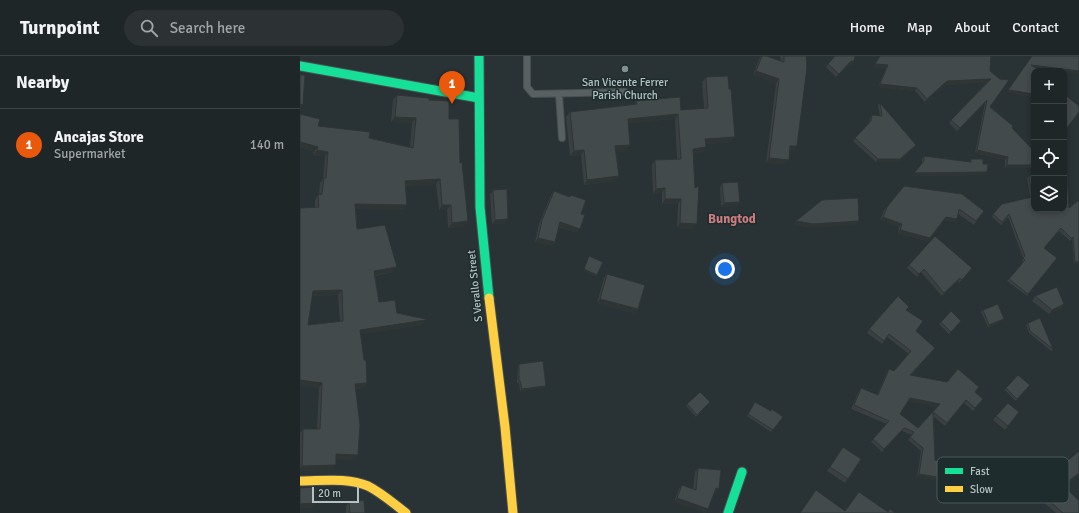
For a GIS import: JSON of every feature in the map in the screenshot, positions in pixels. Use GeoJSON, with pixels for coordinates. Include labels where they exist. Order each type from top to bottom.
{"type":"FeatureCollection","features":[{"type":"Feature","properties":{"kind":"street","name":"S Verallo Street"},"geometry":{"type":"LineString","coordinates":[[479,56],[478,98],[482,237],[505,427],[513,513]]}},
{"type":"Feature","properties":{"kind":"street"},"geometry":{"type":"LineString","coordinates":[[300,66],[478,98]]}},
{"type":"Feature","properties":{"kind":"street"},"geometry":{"type":"LineString","coordinates":[[728,513],[742,472]]}},
{"type":"Feature","properties":{"kind":"street"},"geometry":{"type":"LineString","coordinates":[[300,481],[338,481],[361,484],[373,490],[406,513]]}},
{"type":"Feature","properties":{"kind":"lane"},"geometry":{"type":"LineString","coordinates":[[527,56],[528,87],[533,94],[625,92]]}},
{"type":"Feature","properties":{"kind":"lane"},"geometry":{"type":"LineString","coordinates":[[559,94],[562,138]]}},
{"type":"Feature","properties":{"kind":"building"},"geometry":{"type":"Polygon","coordinates":[[[762,56],[784,62],[784,56],[806,56],[807,67],[797,146],[790,146],[789,160],[769,158],[779,79],[756,71],[762,56]]]}},
{"type":"Feature","properties":{"kind":"building"},"geometry":{"type":"Polygon","coordinates":[[[835,56],[855,56],[854,61],[851,61],[839,74],[828,64],[835,56]]]}},
{"type":"Feature","properties":{"kind":"building"},"geometry":{"type":"Polygon","coordinates":[[[880,56],[991,56],[990,71],[1000,79],[1009,80],[990,107],[1013,126],[1012,128],[1031,148],[1031,165],[1007,165],[1008,157],[977,150],[987,100],[960,128],[951,120],[991,79],[947,81],[927,99],[917,88],[880,84],[888,65],[875,64],[880,56]]]}},
{"type":"Feature","properties":{"kind":"building"},"geometry":{"type":"Polygon","coordinates":[[[1032,56],[1079,56],[1079,71],[1067,70],[1067,68],[1031,65],[1036,68],[1031,68],[1031,94],[1008,90],[1032,56]]]}},
{"type":"Feature","properties":{"kind":"building"},"geometry":{"type":"Polygon","coordinates":[[[300,75],[305,75],[303,105],[300,104],[300,75]]]}},
{"type":"Feature","properties":{"kind":"building"},"geometry":{"type":"Polygon","coordinates":[[[728,76],[729,89],[731,89],[735,137],[705,139],[706,147],[693,149],[695,188],[699,186],[697,224],[680,223],[681,199],[665,199],[665,188],[656,189],[655,160],[681,159],[678,114],[628,119],[630,145],[615,146],[619,176],[587,180],[584,150],[574,151],[570,112],[637,104],[636,101],[680,97],[681,110],[708,108],[706,77],[728,76]]]}},
{"type":"Feature","properties":{"kind":"building"},"geometry":{"type":"Polygon","coordinates":[[[397,95],[429,98],[429,100],[449,101],[449,119],[459,119],[460,163],[462,162],[468,221],[452,223],[451,205],[442,205],[440,179],[405,181],[407,205],[355,204],[357,229],[385,225],[397,267],[374,271],[379,302],[395,300],[397,313],[426,320],[360,330],[364,360],[366,360],[367,383],[355,384],[360,425],[358,455],[336,454],[336,465],[302,466],[303,429],[320,429],[322,383],[300,380],[300,208],[319,207],[318,195],[322,194],[324,178],[326,178],[328,152],[317,150],[318,147],[300,142],[300,114],[320,119],[318,126],[370,132],[369,138],[413,148],[416,118],[395,117],[397,95]],[[342,290],[313,291],[308,325],[343,321],[342,290]]]}},
{"type":"Feature","properties":{"kind":"building"},"geometry":{"type":"Polygon","coordinates":[[[1067,96],[1079,106],[1079,112],[1067,128],[1067,96]]]}},
{"type":"Feature","properties":{"kind":"building"},"geometry":{"type":"Polygon","coordinates":[[[880,103],[916,145],[900,159],[878,159],[855,138],[871,121],[872,115],[882,116],[880,103]]]}},
{"type":"Feature","properties":{"kind":"building"},"geometry":{"type":"Polygon","coordinates":[[[924,156],[971,162],[971,159],[983,159],[983,164],[988,164],[987,172],[914,173],[924,161],[924,156]]]}},
{"type":"Feature","properties":{"kind":"building"},"geometry":{"type":"Polygon","coordinates":[[[1067,174],[1069,208],[1079,200],[1079,262],[1075,262],[1073,237],[1072,239],[1061,228],[1044,248],[1057,258],[1028,294],[1009,279],[1025,260],[1023,258],[1025,256],[1009,214],[1002,222],[993,214],[1002,204],[1031,197],[1031,212],[1067,212],[1067,174]]]}},
{"type":"Feature","properties":{"kind":"building"},"geometry":{"type":"Polygon","coordinates":[[[1029,176],[1031,176],[1031,190],[1029,176]]]}},
{"type":"Feature","properties":{"kind":"building"},"geometry":{"type":"Polygon","coordinates":[[[738,182],[740,202],[724,203],[722,183],[738,182]]]}},
{"type":"Feature","properties":{"kind":"building"},"geometry":{"type":"Polygon","coordinates":[[[904,186],[962,194],[984,211],[976,221],[959,209],[957,219],[946,217],[930,238],[900,230],[902,224],[883,217],[887,207],[904,186]]]}},
{"type":"Feature","properties":{"kind":"building"},"geometry":{"type":"Polygon","coordinates":[[[507,189],[508,219],[495,220],[493,190],[507,189]]]}},
{"type":"Feature","properties":{"kind":"building"},"geometry":{"type":"Polygon","coordinates":[[[554,191],[570,197],[571,195],[586,200],[581,214],[585,215],[580,229],[560,222],[555,242],[538,238],[542,220],[554,191]]]}},
{"type":"Feature","properties":{"kind":"building"},"geometry":{"type":"Polygon","coordinates":[[[858,198],[859,221],[813,224],[796,221],[822,200],[858,198]]]}},
{"type":"Feature","properties":{"kind":"building"},"geometry":{"type":"Polygon","coordinates":[[[935,236],[972,268],[962,280],[960,278],[944,293],[924,269],[919,274],[909,265],[935,236]]]}},
{"type":"Feature","properties":{"kind":"building"},"geometry":{"type":"Polygon","coordinates":[[[589,256],[603,262],[597,275],[584,269],[589,256]]]}},
{"type":"Feature","properties":{"kind":"building"},"geometry":{"type":"Polygon","coordinates":[[[607,274],[645,285],[638,309],[600,299],[607,274]]]}},
{"type":"Feature","properties":{"kind":"building"},"geometry":{"type":"Polygon","coordinates":[[[1057,287],[1064,304],[1052,310],[1035,296],[1057,287]]]}},
{"type":"Feature","properties":{"kind":"building"},"geometry":{"type":"Polygon","coordinates":[[[898,296],[909,307],[906,310],[923,321],[916,331],[935,348],[910,375],[947,382],[958,369],[979,387],[975,392],[983,399],[975,408],[966,400],[947,423],[933,412],[937,477],[919,474],[923,448],[910,437],[914,432],[904,428],[884,449],[873,439],[889,421],[854,405],[861,388],[878,395],[889,369],[894,371],[911,351],[889,334],[884,341],[869,329],[898,296]],[[910,398],[900,414],[918,428],[940,404],[910,398]]]}},
{"type":"Feature","properties":{"kind":"building"},"geometry":{"type":"Polygon","coordinates":[[[998,304],[1004,319],[989,325],[983,310],[998,304]]]}},
{"type":"Feature","properties":{"kind":"building"},"geometry":{"type":"Polygon","coordinates":[[[951,311],[961,321],[951,332],[941,322],[951,311]]]}},
{"type":"Feature","properties":{"kind":"building"},"geometry":{"type":"Polygon","coordinates":[[[1040,318],[1053,349],[1030,331],[1028,323],[1040,318]]]}},
{"type":"Feature","properties":{"kind":"building"},"geometry":{"type":"Polygon","coordinates":[[[543,361],[546,386],[522,389],[519,381],[519,364],[543,361]]]}},
{"type":"Feature","properties":{"kind":"building"},"geometry":{"type":"Polygon","coordinates":[[[1018,375],[1030,385],[1017,399],[1006,388],[1018,375]]]}},
{"type":"Feature","properties":{"kind":"building"},"geometry":{"type":"Polygon","coordinates":[[[700,392],[710,402],[697,415],[687,404],[700,392]]]}},
{"type":"Feature","properties":{"kind":"building"},"geometry":{"type":"Polygon","coordinates":[[[755,402],[771,411],[772,409],[783,417],[773,430],[748,414],[755,402]]]}},
{"type":"Feature","properties":{"kind":"building"},"geometry":{"type":"Polygon","coordinates":[[[1008,403],[1019,412],[1008,426],[996,416],[1008,403]]]}},
{"type":"Feature","properties":{"kind":"building"},"geometry":{"type":"Polygon","coordinates":[[[843,447],[861,459],[848,479],[830,467],[843,447]]]}},
{"type":"Feature","properties":{"kind":"building"},"geometry":{"type":"Polygon","coordinates":[[[1079,451],[1079,473],[1070,480],[1069,479],[1069,459],[1079,451]]]}},
{"type":"Feature","properties":{"kind":"building"},"geometry":{"type":"Polygon","coordinates":[[[698,468],[721,470],[719,489],[716,488],[708,509],[677,498],[682,485],[696,490],[698,468]]]}},
{"type":"Feature","properties":{"kind":"building"},"geometry":{"type":"Polygon","coordinates":[[[314,487],[315,503],[300,504],[300,488],[314,487]]]}},
{"type":"Feature","properties":{"kind":"building"},"geometry":{"type":"Polygon","coordinates":[[[816,490],[845,511],[859,492],[888,512],[890,509],[895,513],[800,513],[816,490]]]}},
{"type":"Feature","properties":{"kind":"building"},"geometry":{"type":"Polygon","coordinates":[[[1069,491],[1079,501],[1079,513],[1063,513],[1052,503],[1069,503],[1069,491]]]}},
{"type":"Feature","properties":{"kind":"building"},"geometry":{"type":"Polygon","coordinates":[[[364,500],[365,513],[350,513],[349,502],[364,500]]]}},
{"type":"Feature","properties":{"kind":"traffic: fast"},"geometry":{"type":"LineString","coordinates":[[479,56],[480,207],[489,298]]}},
{"type":"Feature","properties":{"kind":"traffic: fast"},"geometry":{"type":"LineString","coordinates":[[300,66],[479,98]]}},
{"type":"Feature","properties":{"kind":"traffic: fast"},"geometry":{"type":"LineString","coordinates":[[728,513],[742,472]]}},
{"type":"Feature","properties":{"kind":"traffic: slow"},"geometry":{"type":"LineString","coordinates":[[489,298],[505,427],[513,513]]}},
{"type":"Feature","properties":{"kind":"traffic: slow"},"geometry":{"type":"LineString","coordinates":[[300,481],[343,480],[360,483],[378,492],[406,513]]}},
{"type":"Feature","properties":{"kind":"place","name":"San Vicente Ferrer Parish Church"},"geometry":{"type":"Point","coordinates":[625,69]}},
{"type":"Feature","properties":{"kind":"place","name":"Ancajas Store"},"geometry":{"type":"Point","coordinates":[452,104]}},
{"type":"Feature","properties":{"kind":"district","name":"Bungtod"},"geometry":{"type":"Point","coordinates":[732,219]}}]}
